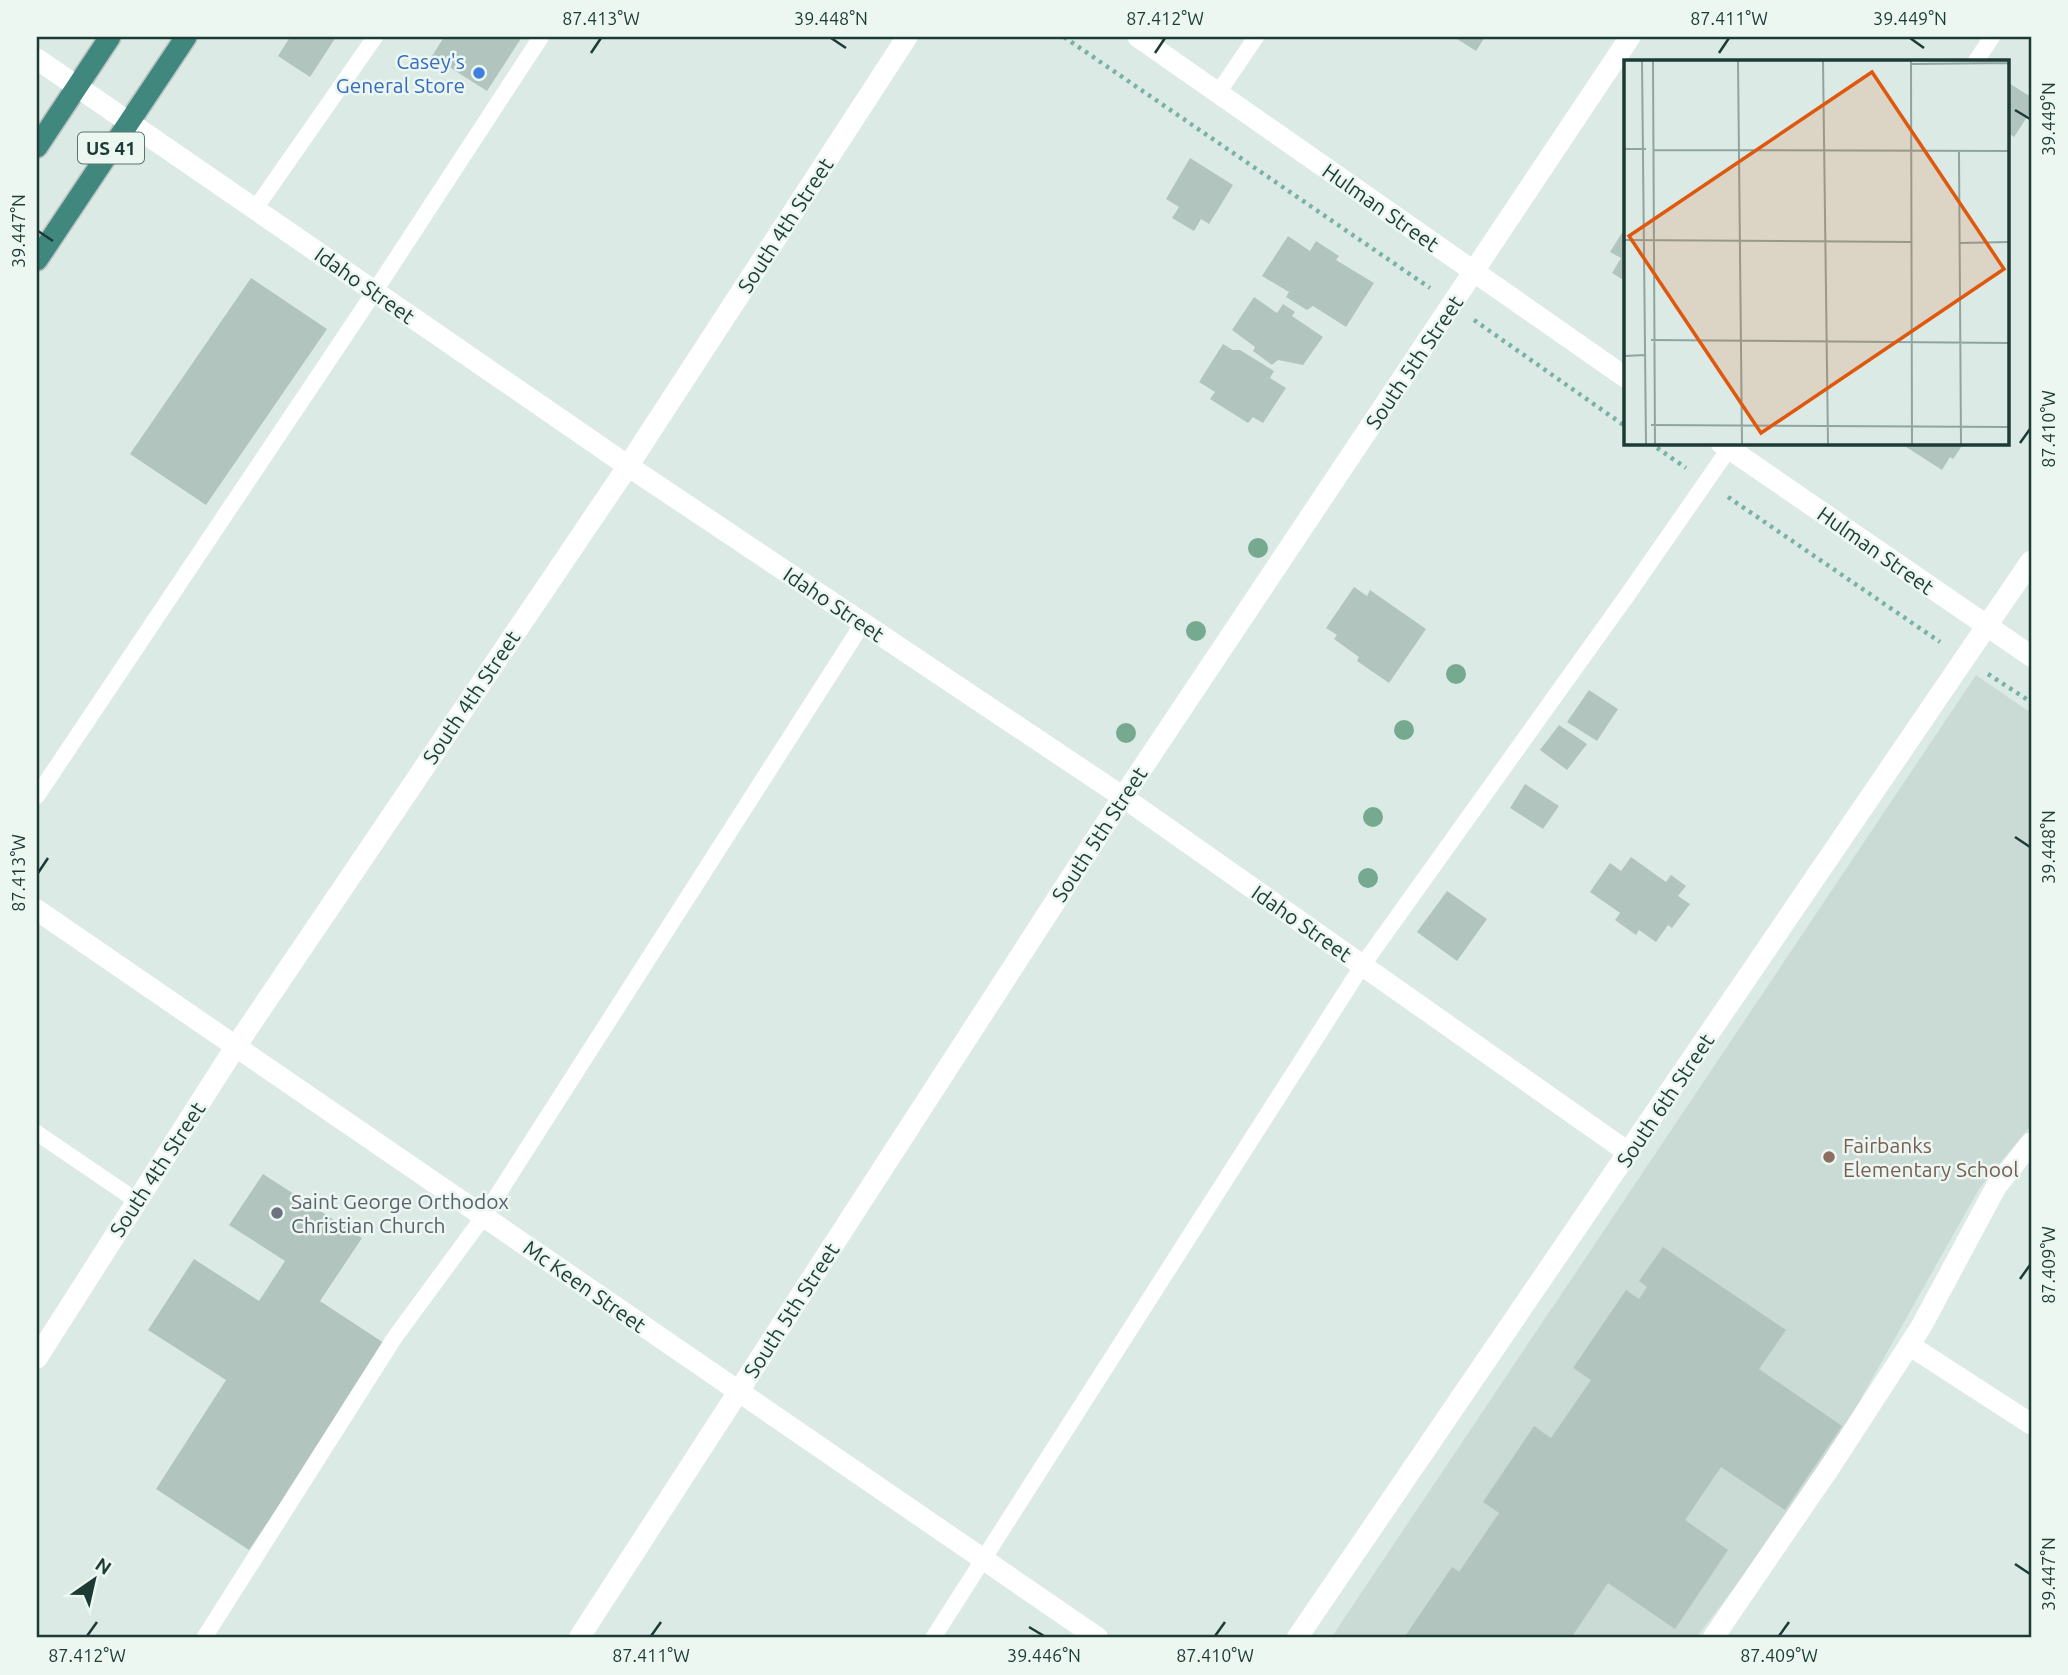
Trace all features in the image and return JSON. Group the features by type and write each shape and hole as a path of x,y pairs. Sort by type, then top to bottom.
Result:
{"highway":[{"name":"US 41","path":"37,147 110,37"},
{"name":"US 41","path":"37,260 186,37"}],"street":[{"name":"South 4th Street","path":"37,1358 236,1046 628,466 907,37"},
{"name":"Hulman Street","path":"1138,37 1624,376"},
{"name":"South 5th Street","path":"579,1638 1123,797 1630,37"},
{"name":"Idaho Street","path":"37,59 628,466 1123,797 1629,1153"},
{"name":"Hulman Street","path":"1728,445 2031,656"},
{"name":"South 6th Street","path":"1297,1638 2031,561"},
{"name":"Mc Keen Street","path":"37,910 1098,1638"},
{"path":"1713,1638 1830,1467 1909,1345 1996,1187 2031,1143"},
{"path":"1909,1345 2031,1424"}],"lane":[{"path":"255,209 375,37"},
{"path":"37,796 375,291 541,37"},
{"path":"1218,93 1256,37"},
{"path":"1977,60 1992,37"},
{"path":"933,1638 1362,966 1706,482 1728,445"},
{"path":"204,1638 396,1337 484,1216 863,623"},
{"path":"37,1133 137,1201"}],"path":[{"path":"1064,37 1409,272 1624,425"},
{"path":"1651,444 2031,702"}],"shaded area":[{"name":"Fairbanks Elementary School","path":"1976,675 2031,713 2031,1125 1979,1189 1850,1418 1781,1526 1696,1638 1331,1638"}],"building":[{"name":"Casey's General Store","path":"290,37 336,37 310,77 278,56"},
{"name":"Casey's General Store","path":"444,37 522,37 487,91 432,56"},
{"path":"1454,37 1485,37 1476,51"},
{"path":"2008,83 2031,97 2031,111 2014,137 2008,133"},
{"path":"1190,158 1233,185 1209,224 1201,219 1194,231 1172,218 1179,207 1166,199"},
{"path":"1624,230 1624,280 1612,273 1621,258 1610,252"},
{"path":"1288,236 1310,251 1316,241 1339,256 1336,260 1374,283 1346,327 1313,306 1307,310 1286,297 1289,292 1262,276"},
{"path":"251,278 327,329 206,505 130,454"},
{"path":"1254,297 1277,313 1283,304 1295,312 1292,316 1323,337 1303,365 1278,360 1272,365 1253,351 1255,347 1232,330"},
{"path":"1223,344 1233,350 1240,350 1274,371 1270,378 1286,388 1263,423 1253,417 1248,423 1210,399 1215,392 1199,382"},
{"path":"1902,444 1963,444 1942,470"},
{"path":"1354,587 1367,596 1370,590 1426,629 1389,683 1357,661 1359,657 1334,639 1337,635 1326,628"},
{"path":"1589,690 1618,709 1597,741 1567,722"},
{"path":"1559,725 1587,744 1567,770 1540,750"},
{"path":"1525,784 1559,806 1543,829 1510,808"},
{"path":"1631,857 1666,882 1671,875 1686,886 1678,896 1690,904 1672,928 1668,925 1656,942 1639,930 1636,935 1615,920 1620,913 1590,892 1610,863 1621,871"},
{"path":"1447,891 1487,919 1457,961 1417,932"},
{"path":"263,1174 362,1238 320,1301 387,1345 249,1550 156,1489 226,1380 148,1330 194,1259 259,1301 285,1261 229,1225"},
{"path":"1663,1247 1786,1330 1759,1369 1842,1426 1785,1510 1721,1467 1685,1520 1728,1550 1675,1629 1608,1583 1571,1638 1404,1638 1452,1567 1459,1572 1499,1513 1483,1502 1534,1426 1551,1438 1591,1380 1573,1368 1626,1290 1639,1299 1647,1287 1639,1281"}],"place":[{"name":"Casey's General Store","path":"479,73"},
{"name":"Fairbanks Elementary School","path":"1829,1157"},
{"name":"Saint George Orthodox Christian Church","path":"277,1213"}]}
